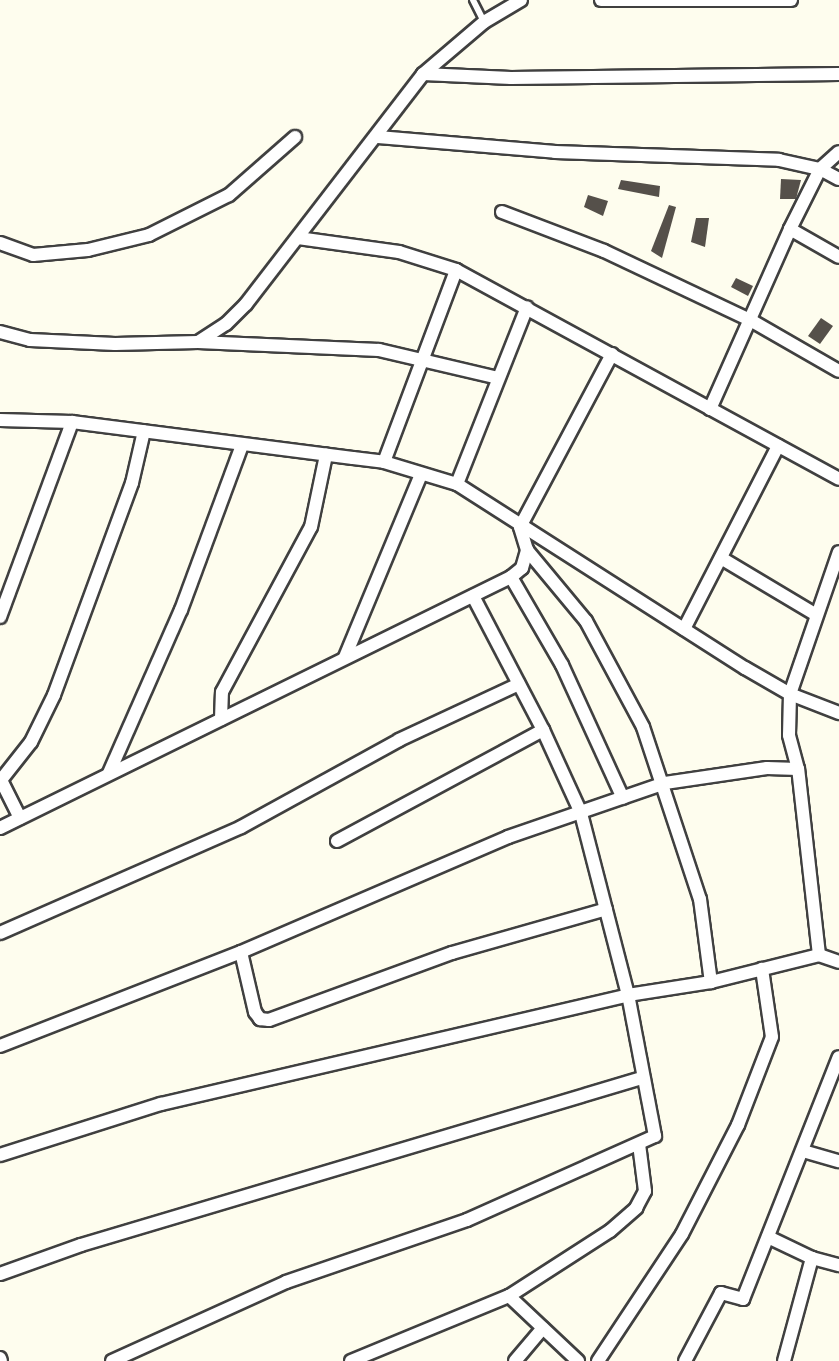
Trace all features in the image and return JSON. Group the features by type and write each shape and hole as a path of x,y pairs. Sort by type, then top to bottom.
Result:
{"street":[{"path":"198,342 226,324 246,304 378,137 423,74 484,22 521,0"},
{"path":"601,0 791,0"},
{"path":"423,74 511,78 839,74"},
{"path":"0,243 33,255 88,250 149,235 229,195 295,137"},
{"path":"378,137 567,153 779,160 820,169 839,179"},
{"path":"710,410 752,321 790,230 820,169 839,152"},
{"path":"502,212 604,251 752,321 839,371"},
{"path":"790,230 839,257"},
{"path":"298,238 399,252 456,270 839,479"},
{"path":"384,462 456,270"},
{"path":"457,484 527,307"},
{"path":"0,332 41,340 198,342 379,350 498,378"},
{"path":"612,354 520,527 527,550 586,621 644,727 665,783 700,898 711,982"},
{"path":"0,420 72,423 384,462 457,484 520,527 790,694 839,713"},
{"path":"0,617 72,423"},
{"path":"20,818 1,780 31,742 54,695 132,483 144,431"},
{"path":"109,773 206,548 242,445"},
{"path":"684,629 778,446"},
{"path":"221,719 222,692 311,527 326,455"},
{"path":"345,657 421,474"},
{"path":"0,828 511,577 522,568 527,550"},
{"path":"819,955 798,769 789,735 790,694 815,614 839,552"},
{"path":"721,558 815,614"},
{"path":"511,577 562,665 623,798"},
{"path":"112,1361 286,1282 467,1220 655,1136 642,1078 628,995 580,813 543,730 473,596"},
{"path":"0,933 241,827 381,749 519,684"},
{"path":"338,841 543,730"},
{"path":"0,1046 241,952 508,837 665,783 756,769 798,769"},
{"path":"241,952 255,1012 260,1019 268,1020 452,953 606,909"},
{"path":"0,1155 161,1104 628,995 711,982 819,955 839,962"},
{"path":"598,1361 682,1234 738,1125 772,1037 762,969"},
{"path":"685,1361 721,1293 743,1299 839,1057"},
{"path":"0,1274 271,1187 642,1078"},
{"path":"351,1361 509,1296 584,1250 636,1208 645,1191 639,1144"},
{"path":"803,1151 839,1161"},
{"path":"768,1237 812,1258 839,1265"},
{"path":"784,1361 812,1258"},
{"path":"509,1296 578,1361"},
{"path":"515,1361 543,1328"}],"lane":[{"path":"473,0 484,22"}],"building":[{"path":"781,179 801,180 796,199 780,199"},
{"path":"621,180 660,186 659,197 618,189"},
{"path":"588,195 608,201 603,216 584,207"},
{"path":"669,205 676,207 662,258 651,251"},
{"path":"696,218 709,218 705,247 691,242"},
{"path":"736,278 753,286 748,296 731,287"},
{"path":"821,318 833,326 820,344 808,336"}]}
